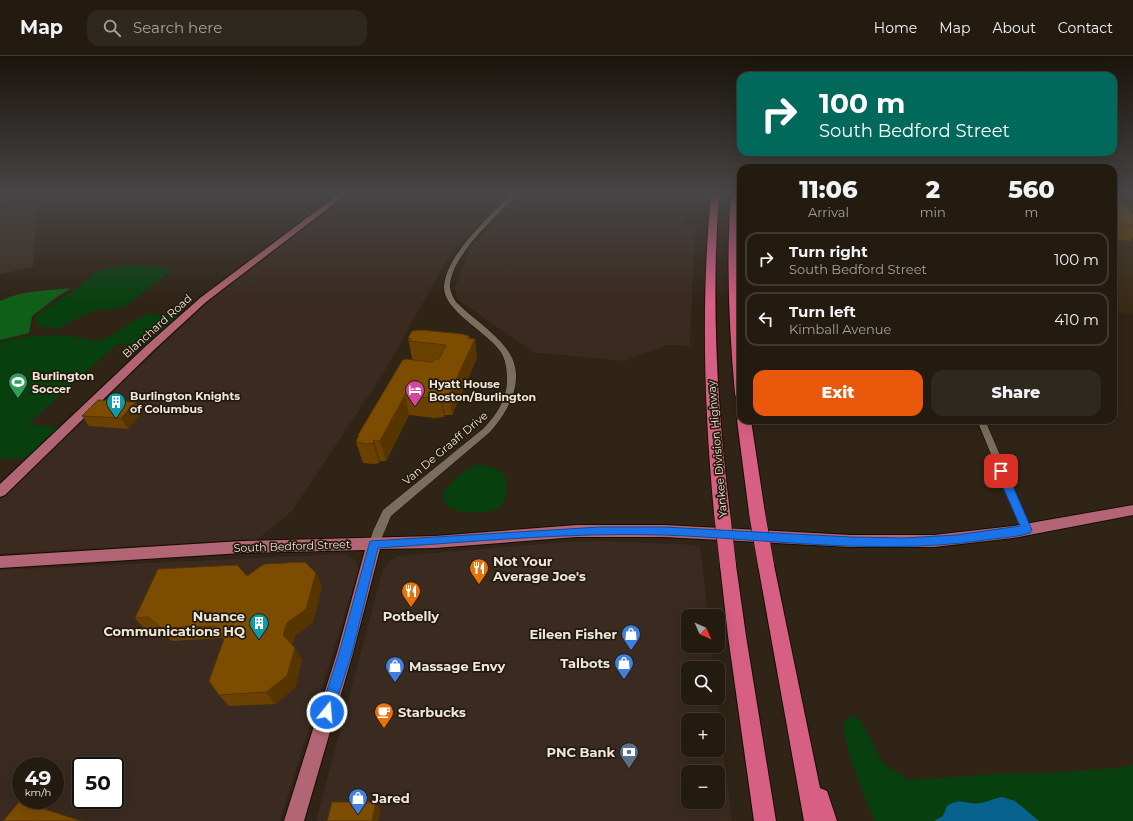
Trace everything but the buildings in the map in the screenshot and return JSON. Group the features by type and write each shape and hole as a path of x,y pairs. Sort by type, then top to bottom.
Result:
{"highway":[{"name":"Yankee Division Highway","path":"712,230 709,270 708,316 712,390 722,513 737,636 765,821"},
{"path":"734,230 732,286 737,354"},
{"path":"745,424 766,565 816,821"},
{"path":"798,729 826,821"}],"main road":[{"name":"Blanchard Road","path":"0,492 142,355 203,300 297,230"},
{"name":"South Bedford Street","path":"0,562 242,547 374,544 501,538 577,531 664,531 851,541 904,542 956,540 1027,530 1133,510"},
{"path":"294,821 345,653 374,544"}],"street":[{"name":"Van De Graaff Drive","path":"374,544 381,524 391,509 488,430 508,402 512,388 512,378 507,355 498,343 456,306 449,296 447,286 449,275 470,241 481,230"},
{"path":"982,424 994,455 1027,530"}],"shaded area":[{"path":"0,230 35,230 33,267 0,274"},
{"path":"304,230 473,230 455,246 383,374 292,511 258,539 0,554 0,500 210,300"},
{"path":"488,230 695,230 690,346 667,345 624,361 539,353 536,354 458,300 455,287 471,246"},
{"path":"1117,230 1133,230 1133,314 1117,312"},
{"path":"599,541 700,545 707,609 681,609 681,653 712,653 713,661 681,661 681,705 718,705 719,713 681,713 681,757 724,757 732,821 316,821 383,569 396,556 564,542"},
{"path":"341,554 354,559 359,569 280,821 0,821 0,570"}],"green space":[{"path":"127,265 156,266 171,271 139,296 120,308 89,313 58,329 38,326 36,320 37,315 73,291 97,271"},
{"path":"71,288 32,316 29,333 0,340 0,301 8,297 26,293"},
{"path":"149,314 180,316 146,346 117,344 28,424 58,427 60,430 32,457 10,459 0,458 0,342 26,337 53,335 74,336 97,341 113,335 136,319"},
{"path":"479,464 495,468 505,476 506,492 504,500 500,506 490,511 467,512 447,506 443,493 458,476"},
{"path":"852,715 860,720 883,763 908,780 1014,773 1034,774 1116,768 1133,765 1133,821 874,821 851,760 845,735 843,722"}],"water":[{"path":"1002,797 1015,801 1039,821 934,821 943,816 947,806 952,803 961,801 976,804"}],"place":[{"name":"Burlington Soccer","path":"18,399"},
{"name":"Hyatt House Boston/Burlington","path":"415,407"},
{"name":"Burlington Knights of Columbus","path":"116,419"},
{"name":"Not Your Average Joe's","path":"479,585"},
{"name":"Potbelly","path":"411,608"},
{"name":"Nuance Communications HQ","path":"259,640"},
{"name":"Eileen Fisher","path":"631,651"},
{"name":"Talbots","path":"624,680"},
{"name":"Massage Envy","path":"395,683"},
{"name":"Starbucks","path":"384,729"},
{"name":"PNC Bank","path":"629,769"},
{"name":"Jared","path":"358,815"}],"route":[{"path":"327,712 345,653 374,544 435,542 577,531 664,531 851,541 904,542 956,540 1027,530 1001,471"}]}
